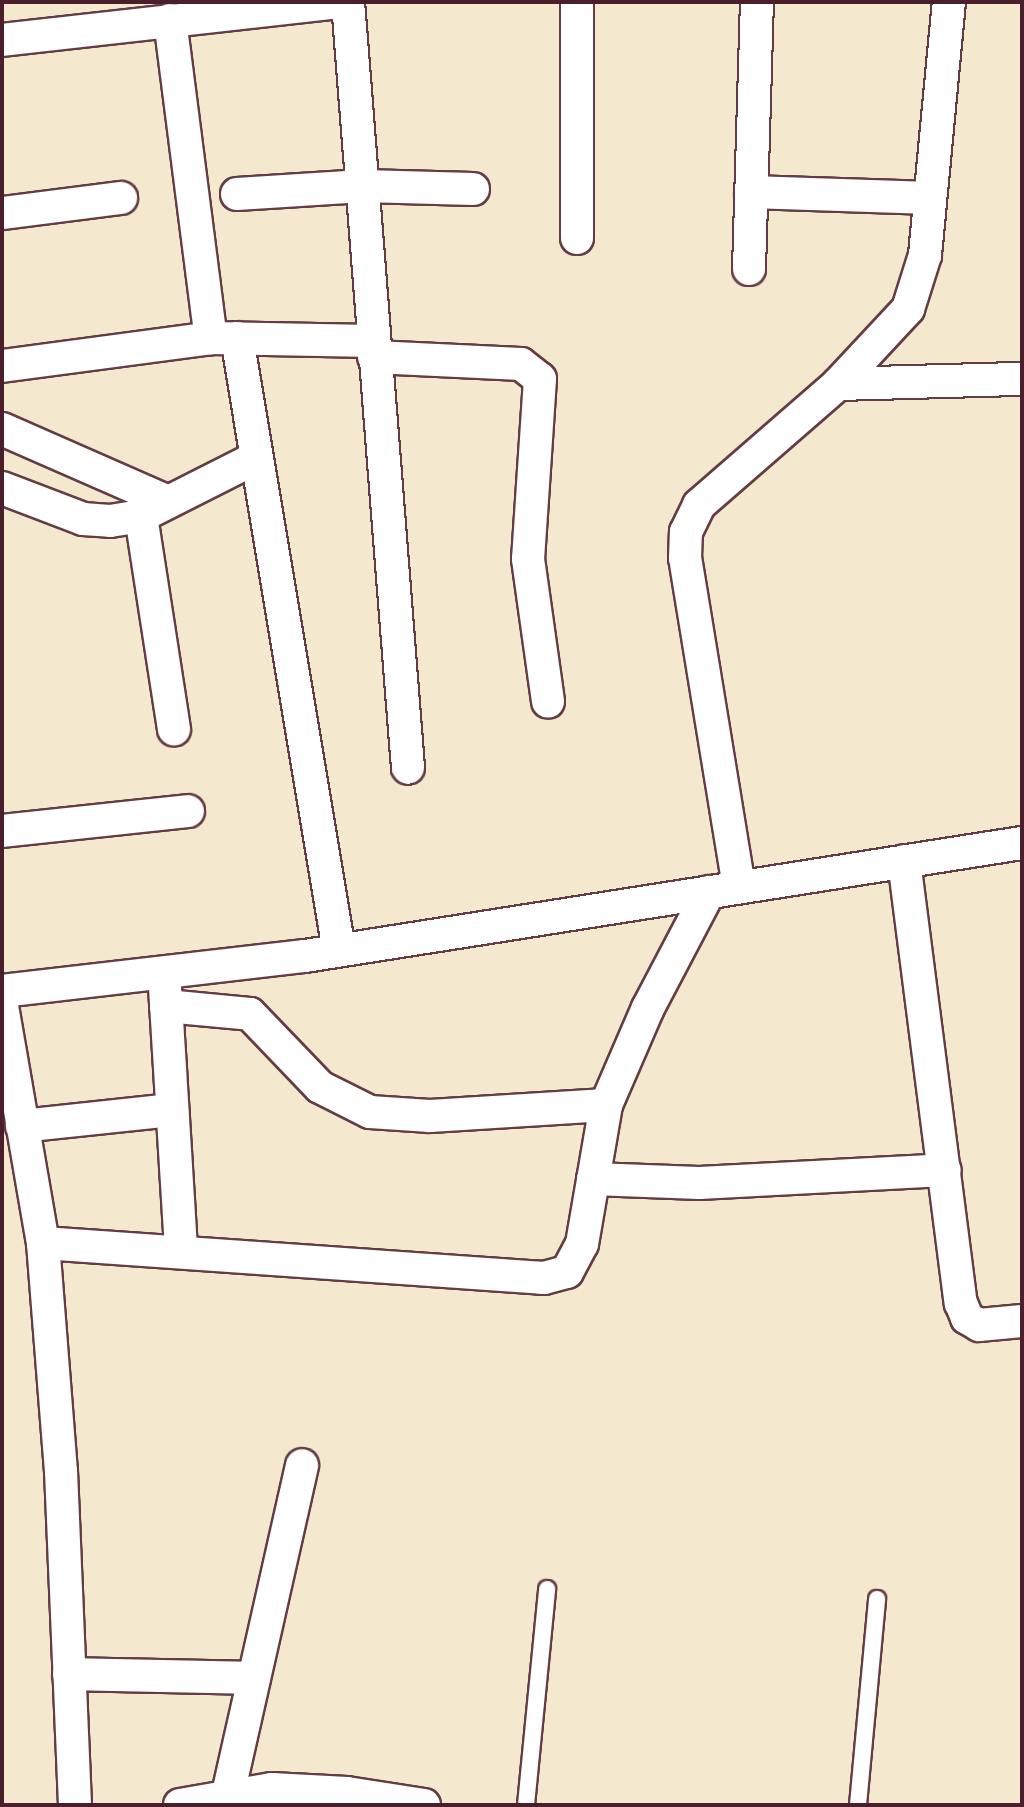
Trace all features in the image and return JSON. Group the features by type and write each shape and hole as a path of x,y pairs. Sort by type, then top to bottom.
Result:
{"street":[{"path":"2,40 124,14 170,20 341,2"},
{"path":"348,2 408,768"},
{"path":"577,2 577,238"},
{"path":"749,269 757,2"},
{"path":"43,1243 181,1251 349,1267 557,1277 577,1261 606,1105 648,1008 724,890 685,558 686,532 699,505 838,384 908,309 925,255 949,2"},
{"path":"170,20 224,338 256,458 339,950"},
{"path":"237,194 363,186 473,189"},
{"path":"751,192 930,198"},
{"path":"2,213 121,198"},
{"path":"2,366 224,338 521,364 540,379 528,559 548,702"},
{"path":"838,384 1022,379"},
{"path":"2,429 153,508"},
{"path":"2,488 83,519 153,508 256,458"},
{"path":"153,508 174,729"},
{"path":"2,831 188,811"},
{"path":"2,991 339,950 1022,843"},
{"path":"904,861 964,1312 979,1325 1022,1321"},
{"path":"165,972 181,1251"},
{"path":"2,1006 43,1243 75,1805"},
{"path":"166,1006 250,1014 320,1087 370,1112 430,1116 606,1105"},
{"path":"22,1126 172,1110"},
{"path":"593,1179 699,1183 945,1170"},
{"path":"228,1794 302,1465"},
{"path":"69,1674 254,1678"},
{"path":"180,1805 228,1794 302,1790 424,1805"}],"lane":[{"path":"526,1805 547,1589"},
{"path":"858,1805 877,1599"}]}
